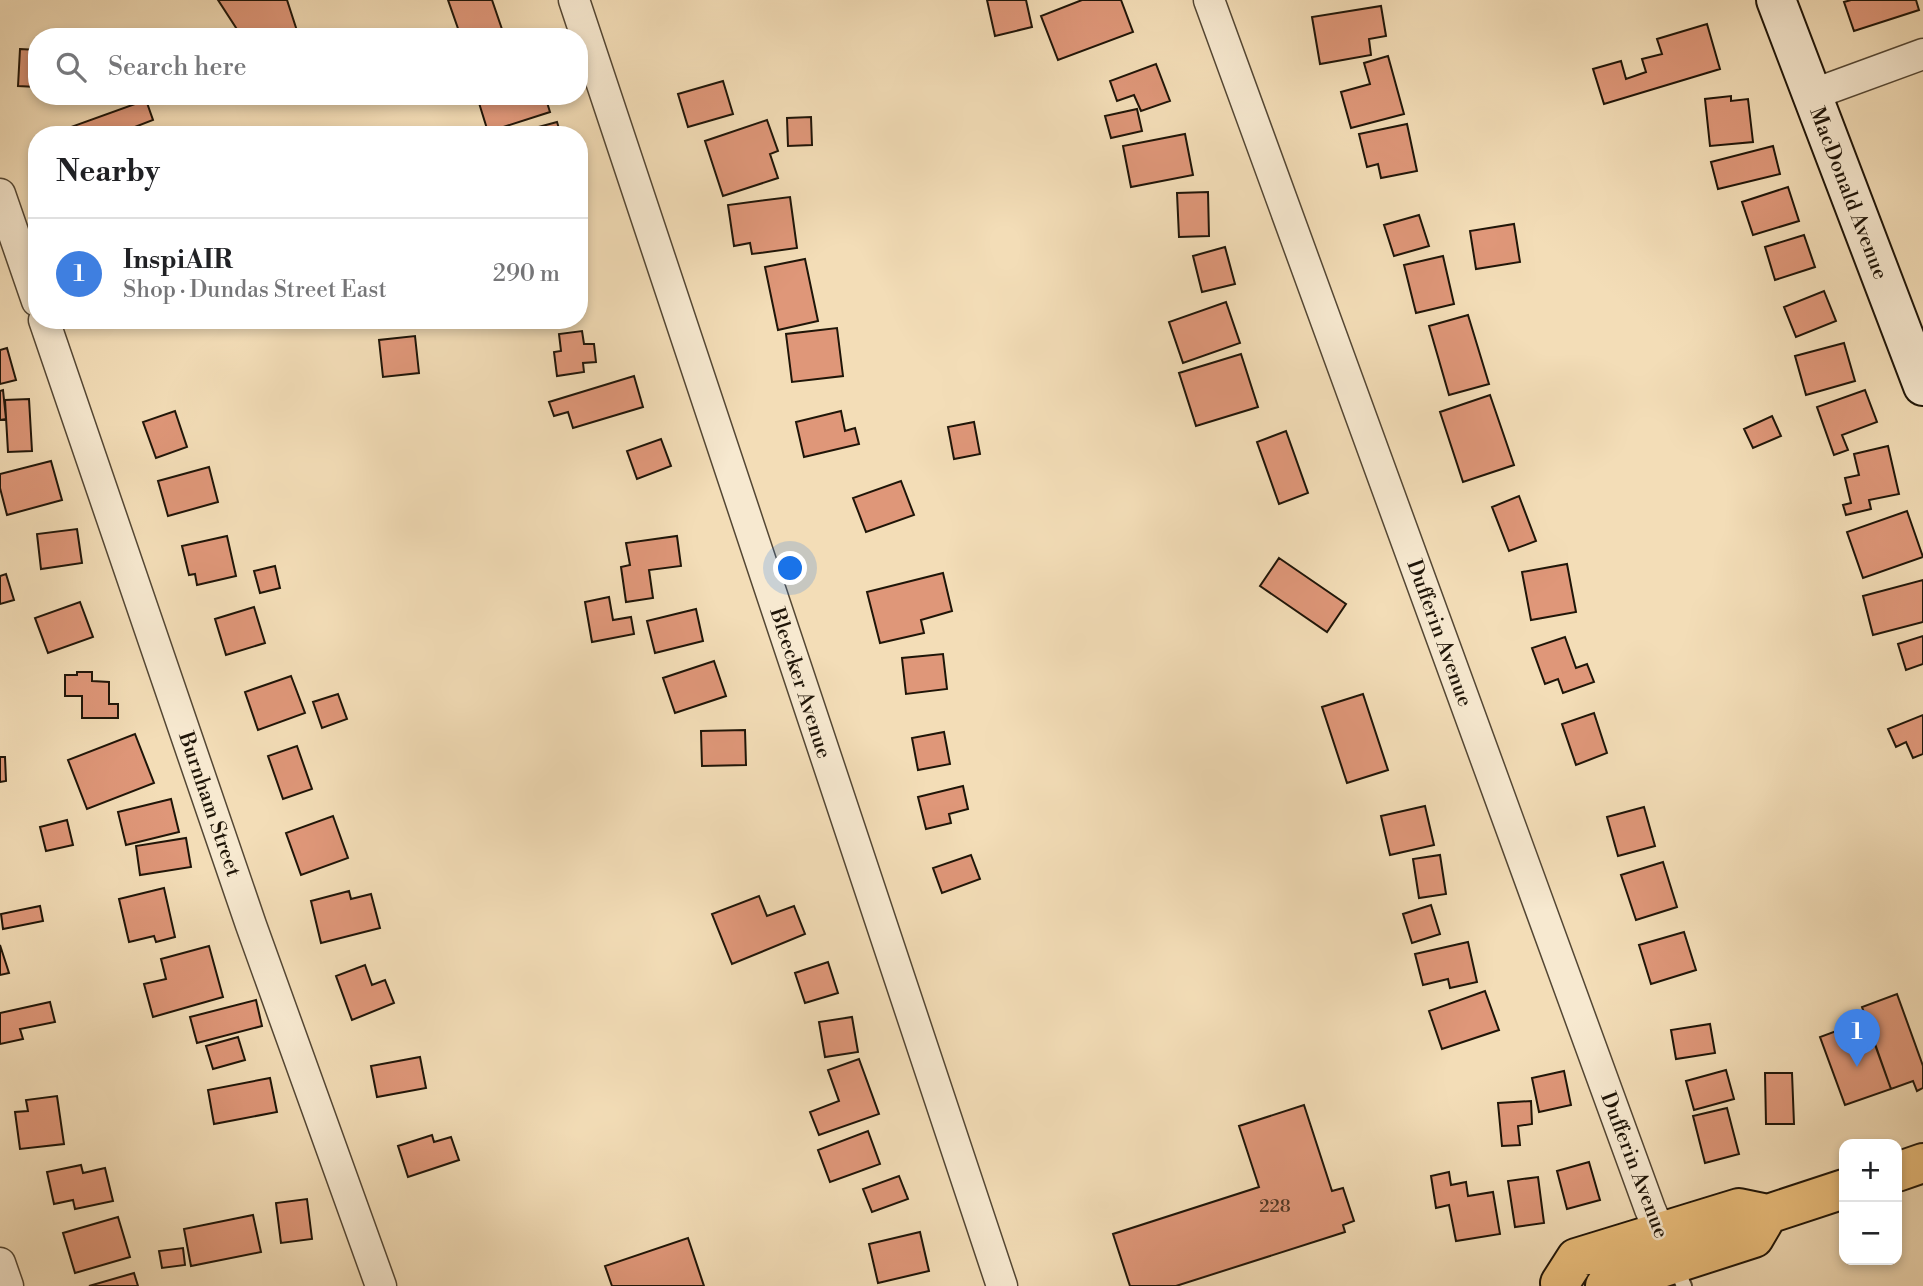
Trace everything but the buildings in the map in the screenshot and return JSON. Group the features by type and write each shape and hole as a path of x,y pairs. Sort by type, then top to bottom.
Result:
{"main road":[{"path":"1902,1170 1923,1163"},
{"path":"1605,1286 1672,1261 1739,1208 1768,1214 1839,1191"},
{"path":"1559,1285 1576,1258 1672,1261"}],"street":[{"name":"Bleecker Avenue","path":"574,0 583,28"},
{"name":"Dufferin Avenue","path":"1209,0 1672,1261"},
{"name":"MacDonald Avenue","path":"1776,0 1923,386"},
{"name":"Bleecker Avenue","path":"588,42 1002,1286"},
{"path":"1811,96 1923,54"},
{"path":"0,194 28,274"},
{"name":"Burnham Street","path":"47,329 251,925 381,1286"},
{"path":"0,1263 8,1286"}],"place":[{"name":"InspiAIR","path":"1857,1067"}]}
